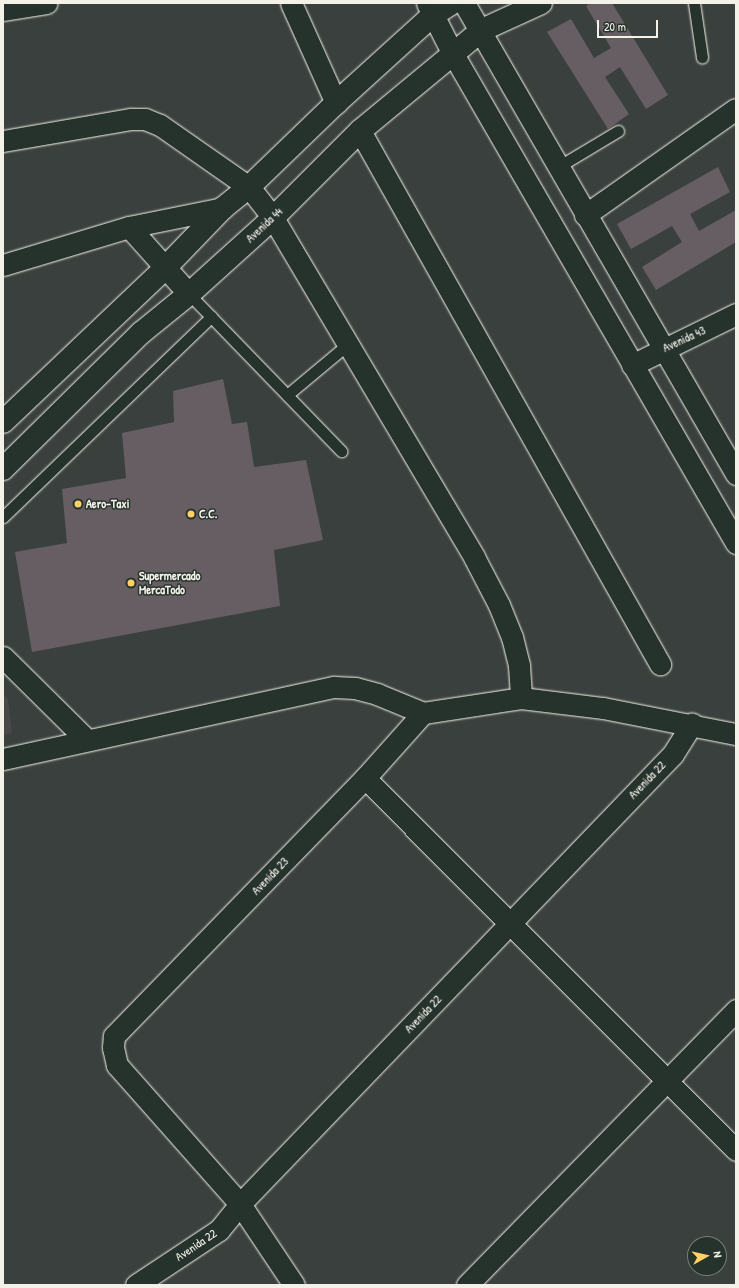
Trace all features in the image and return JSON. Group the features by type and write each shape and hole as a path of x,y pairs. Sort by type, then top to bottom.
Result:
{"street":[{"path":"3,10 46,3"},
{"path":"291,3 336,103"},
{"path":"3,422 164,269 223,208 249,188 430,9 452,3"},
{"path":"464,3 482,30 585,215 736,474"},
{"name":"Avenida 44","path":"3,469 141,333 189,294 273,218 360,131 482,30 541,3"},
{"path":"430,9 453,54 736,543"},
{"path":"585,215 736,109"},
{"path":"3,141 131,119 145,119 160,125 249,188 273,218 474,557 499,604 512,637 519,666 521,698"},
{"path":"360,131 660,664"},
{"path":"3,265 129,227 223,208"},
{"path":"129,227 164,269 189,294"},
{"name":"Avenida 43","path":"632,365 736,314"},
{"path":"3,657 87,740"},
{"path":"3,759 334,687 355,688 377,694 424,713 521,698 603,708 692,724 736,734"},
{"name":"Avenida 23","path":"240,1204 117,1065 113,1047 114,1036 365,778 424,713"},
{"name":"Avenida 22","path":"136,1285 219,1230 240,1204 673,754 692,724"},
{"path":"365,778 736,1150"},
{"path":"466,1285 736,1010"},
{"path":"240,1204 294,1285"}],"lane":[{"path":"694,3 702,57"},
{"path":"558,167 618,131"},
{"path":"189,294 341,451"},
{"path":"3,517 211,317"},
{"path":"287,395 348,344"}],"shaded area":[{"path":"3,694 8,699 12,733 3,735"}],"building":[{"path":"590,3 612,3 668,95 646,109 620,67 605,77 629,114 608,129 547,32 571,19 594,58 611,48 586,6"},
{"path":"718,167 730,192 690,214 699,231 736,210 736,242 656,290 642,267 682,242 672,226 631,249 617,224"},
{"name":"C.C.","path":"223,379 232,424 247,422 254,467 306,460 323,540 274,550 280,606 32,652 15,552 67,543 62,489 126,478 122,433 174,422 173,391"}],"place":[{"name":"Aero-Taxi","path":"78,504"},
{"name":"C.C.","path":"191,514"},
{"name":"Supermercado MercaTodo","path":"131,583"}]}
